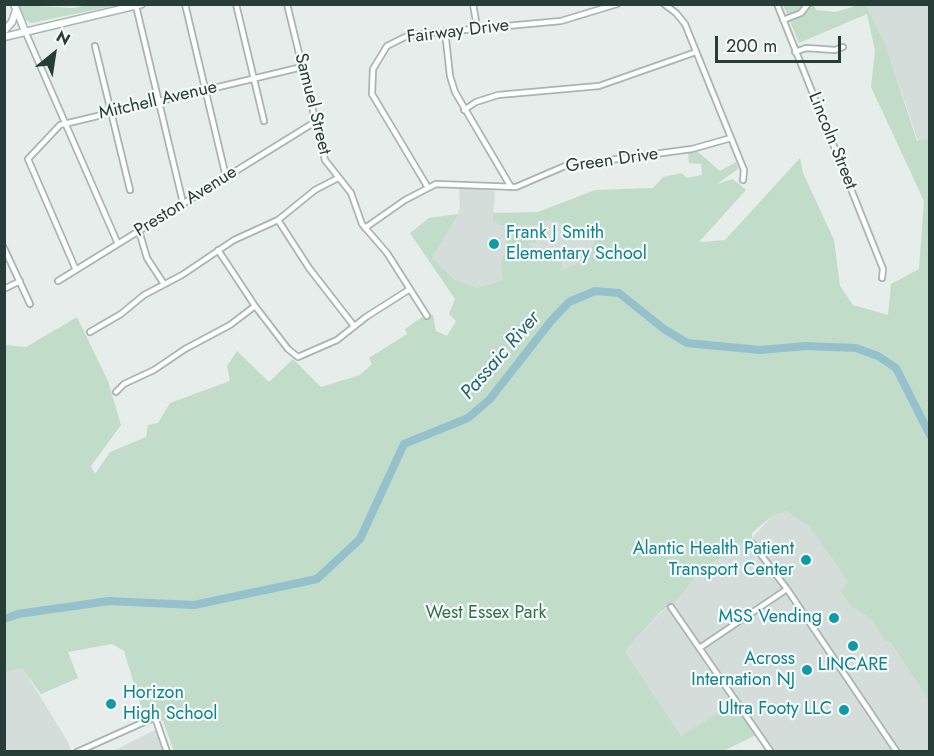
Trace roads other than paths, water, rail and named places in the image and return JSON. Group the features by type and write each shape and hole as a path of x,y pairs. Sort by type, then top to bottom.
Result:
{"street":[{"path":"185,4 226,177"},
{"path":"236,4 264,121"},
{"name":"Samuel Street","path":"287,4 325,160 351,192 364,228 387,253 427,316"},
{"path":"473,4 477,27"},
{"name":"Fairway Drive","path":"427,186 374,99 371,77 379,56 393,41 409,35 561,21 617,4"},
{"path":"664,4 682,20 744,170 743,180"},
{"name":"Lincoln Street","path":"777,4 884,269 882,278"},
{"path":"783,20 801,13 808,4"},
{"path":"4,37 114,7 139,5 157,102 183,203"},
{"path":"4,31 12,22 15,7"},
{"path":"15,7 118,244"},
{"path":"446,31 450,76 464,110 512,187"},
{"path":"95,46 130,190"},
{"path":"795,52 814,48 835,50 843,47"},
{"path":"464,110 476,102 498,95 599,86 696,52"},
{"name":"Mitchell Avenue","path":"65,123 302,67"},
{"name":"Preston Avenue","path":"58,281 315,122"},
{"path":"65,123 60,125 28,159 76,270"},
{"name":"Green Drive","path":"364,228 427,186 453,183 512,187 566,166 692,149 731,138"},
{"path":"90,332 164,284 182,276 218,250 278,220 315,190 338,178"},
{"path":"278,220 309,268 354,326"},
{"path":"139,231 147,258 164,284"},
{"path":"4,248 30,304"},
{"path":"218,250 255,306 296,356 327,345 410,289"},
{"path":"4,289 20,281"},
{"path":"116,392 124,384 154,370 185,349 230,325 255,306"},
{"path":"753,544 787,589 897,752"},
{"path":"701,647 787,589"},
{"path":"671,607 701,647 771,752"},
{"path":"77,752 155,719 167,752"}],"waterway":[{"name":"Passaic River","path":"4,619 18,614 109,601 194,605 317,579 360,539 404,444 468,418 490,399 551,321 569,302 595,291 619,293 664,329 687,343 760,350 806,346 856,348 878,356 896,368 930,435"}],"place":[{"name":"Frank J Smith Elementary School","path":"494,244"},
{"name":"Alantic Health Patient Transport Center","path":"806,560"},
{"name":"MSS Vending","path":"834,618"},
{"name":"LINCARE","path":"853,646"},
{"name":"Across Internation NJ","path":"807,670"},
{"name":"Horizon High School","path":"111,704"},
{"name":"Ultra Footy LLC","path":"844,710"}],"park label":[{"name":"West Essex Park","path":"486,614"}]}
